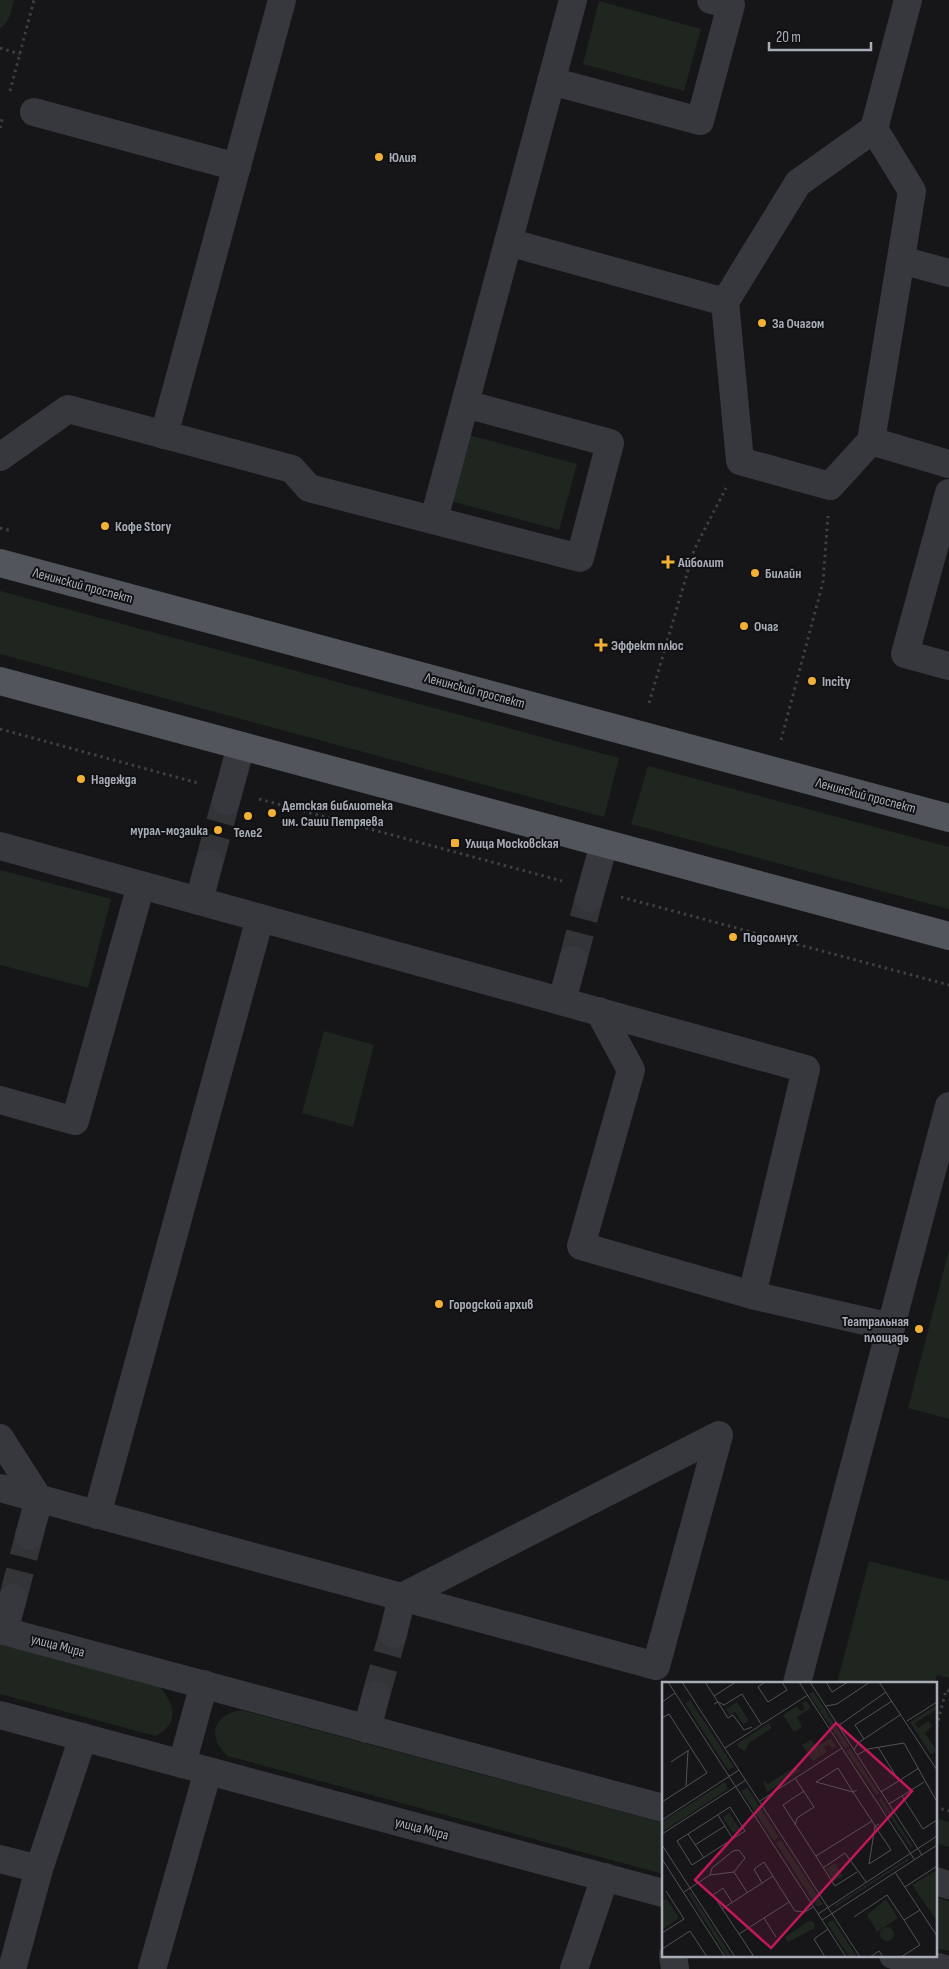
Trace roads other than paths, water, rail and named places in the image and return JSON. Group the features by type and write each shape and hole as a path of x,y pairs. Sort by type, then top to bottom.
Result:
{"main road":[{"name":"Ленинский проспект","path":"0,562 949,818"},
{"path":"0,681 949,936"}],"street":[{"path":"164,435 282,0"},
{"path":"434,519 573,0"},
{"path":"551,81 700,121 731,5 711,0"},
{"path":"874,129 912,191 871,441 830,486 740,461 725,302 798,183 874,129 908,0"},
{"path":"34,112 237,167"},
{"path":"508,242 725,302"},
{"path":"901,260 949,273"},
{"path":"0,457 68,409 292,469 309,488 580,558 610,442 465,404"},
{"path":"871,441 949,464"},
{"path":"949,493 945,526 905,654 949,666"},
{"path":"228,796 241,746"},
{"path":"591,894 604,844"},
{"path":"0,846 806,1069 752,1295"},
{"path":"199,901 210,863"},
{"path":"0,1100 75,1121 141,885"},
{"path":"96,1514 260,918"},
{"path":"562,1001 573,960"},
{"path":"599,1011 631,1070 580,1246 752,1295 891,1327"},
{"path":"797,1682 949,1106"},
{"path":"0,1488 39,1499 96,1514 402,1597 656,1666 719,1435 402,1597 393,1634"},
{"path":"0,1438 39,1499 29,1536"},
{"path":"2,1630 13,1598"},
{"name":"улица Мира","path":"2,1630 662,1808"},
{"path":"182,1764 204,1684"},
{"path":"367,1728 376,1695"},
{"name":"улица Мира","path":"0,1715 662,1894"},
{"path":"12,1969 39,1869 84,1737"},
{"path":"157,1968 208,1771"},
{"path":"0,1858 39,1869"},
{"path":"574,1969 605,1878"},
{"path":"936,1881 949,1885"},
{"path":"673,1956 674,1969"},
{"path":"909,1962 944,1969"}],"tunnel":[{"path":"209,863 226,801"},
{"path":"573,960 589,898"},
{"path":"13,1598 29,1536"},
{"path":"376,1695 393,1634"}],"place":[{"name":"Юлия","path":"379,157"},
{"name":"За Очагом","path":"762,323"},
{"name":"Кофе Story","path":"105,526"},
{"name":"Айболит","path":"668,562"},
{"name":"Билайн","path":"755,573"},
{"name":"Очаг","path":"744,626"},
{"name":"Эффект плюс","path":"601,645"},
{"name":"Incity","path":"812,681"},
{"name":"Надежда","path":"81,779"},
{"name":"Детская библиотека им. Саши Петряева","path":"272,813"},
{"name":"Теле2","path":"248,816"},
{"name":"мурал-мозаика","path":"218,830"},
{"name":"Улица Московская","path":"455,843"},
{"name":"Подсолнух","path":"733,937"},
{"name":"Городской архив","path":"439,1304"},
{"name":"Театральная площадь","path":"919,1329"}]}
